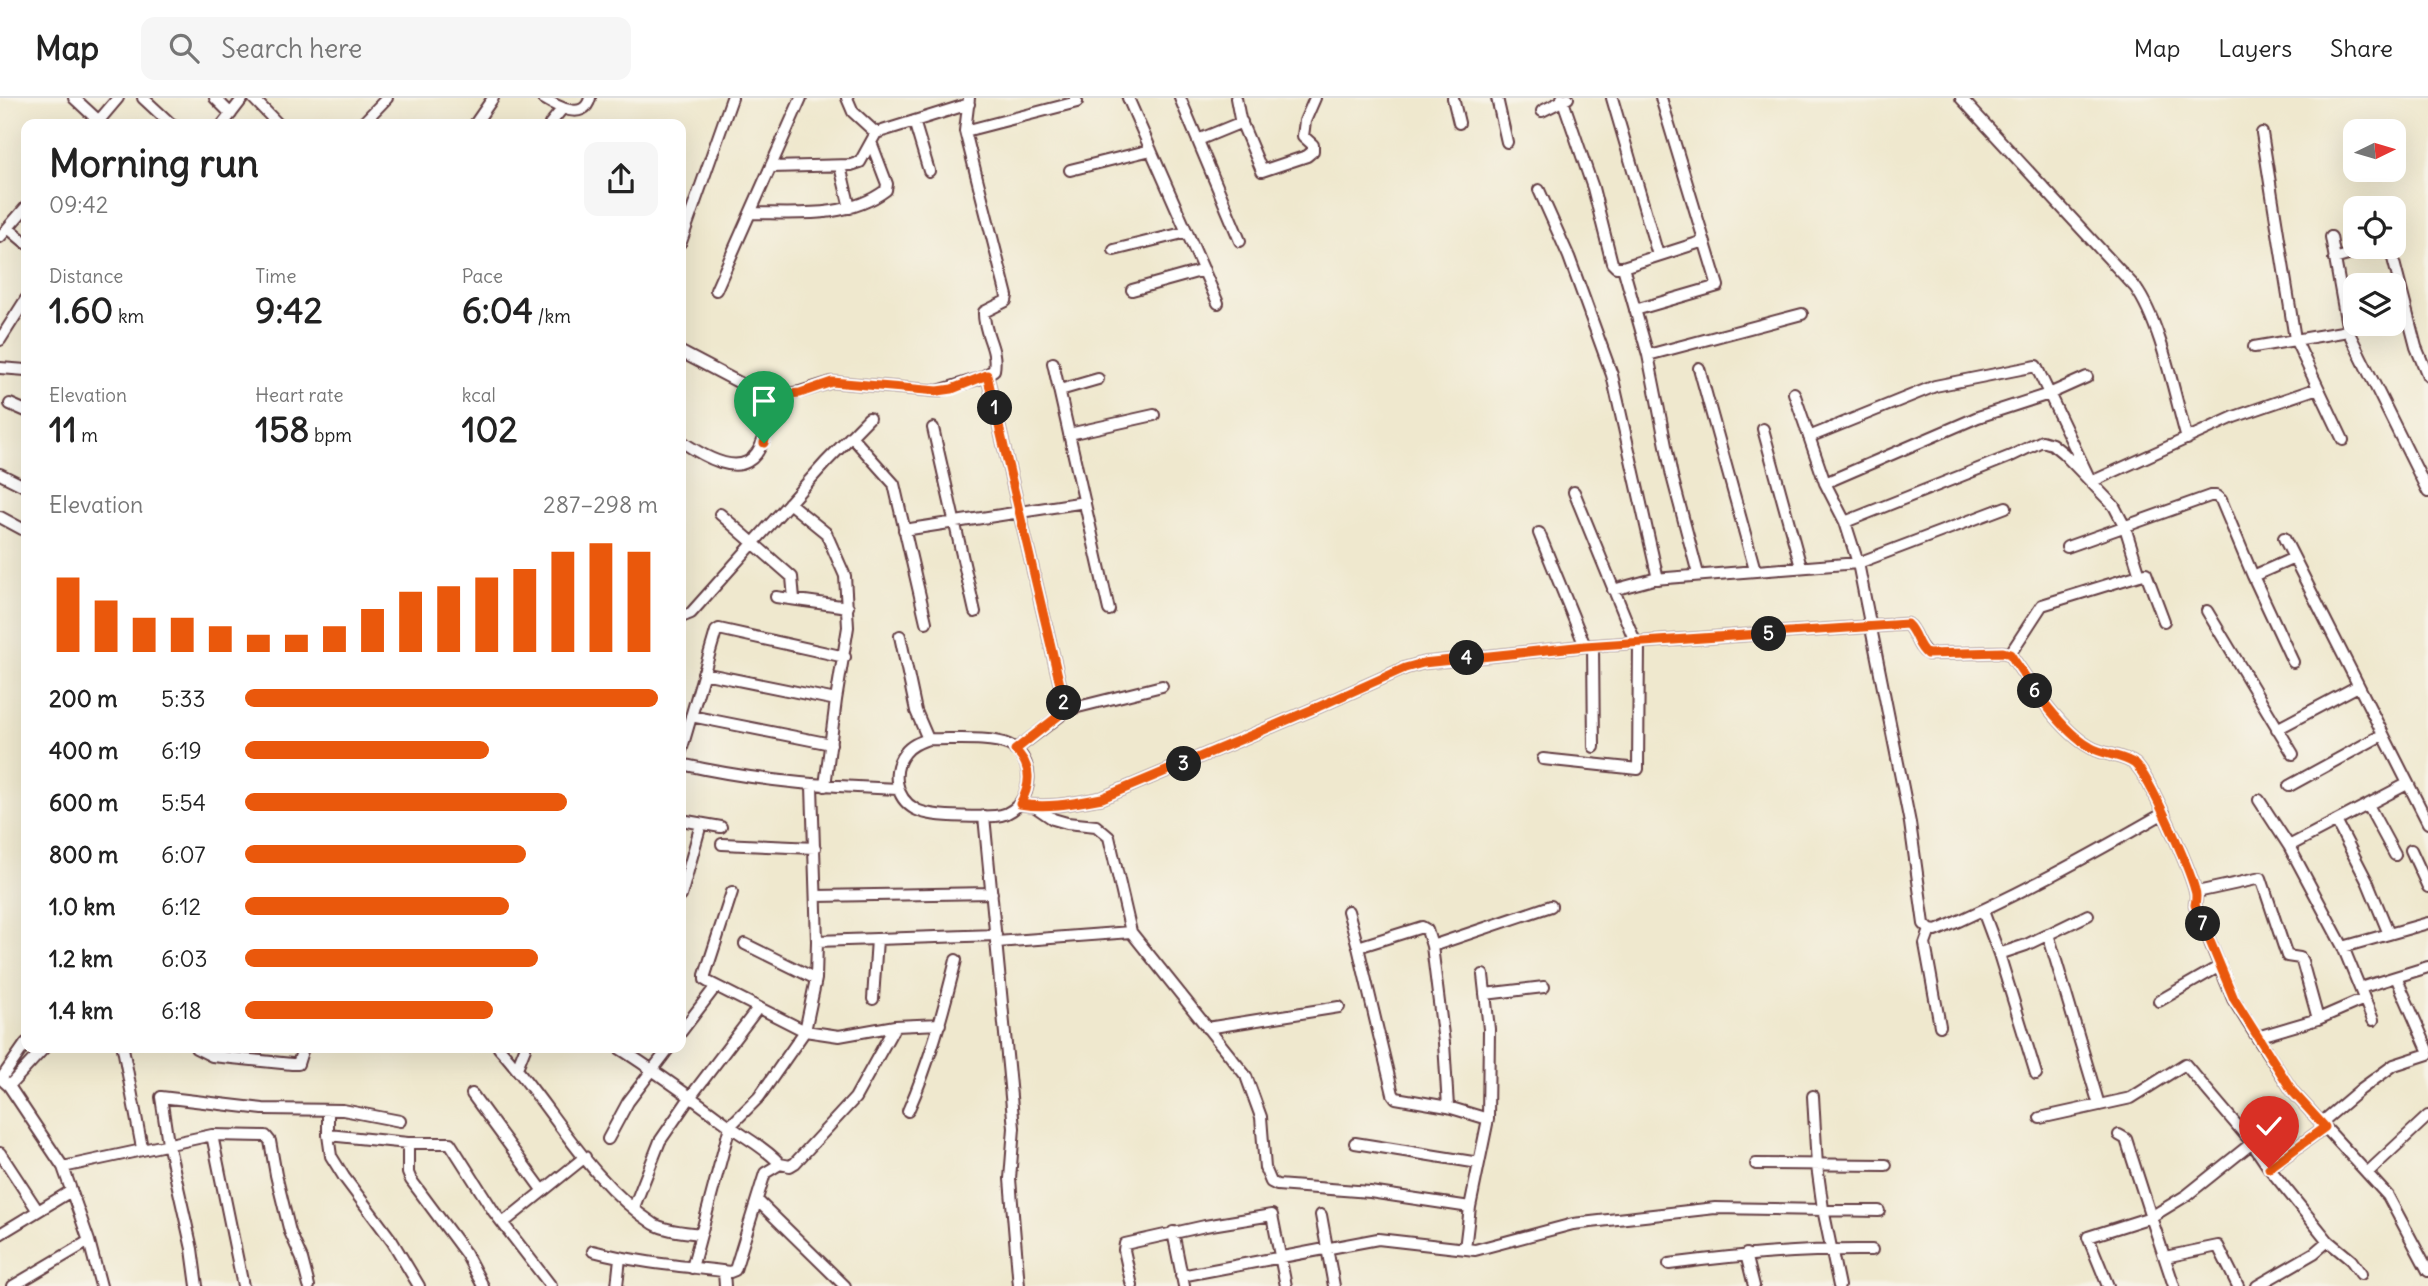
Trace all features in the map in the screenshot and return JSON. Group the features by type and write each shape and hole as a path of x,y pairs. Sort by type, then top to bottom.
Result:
{"street":[{"path":"74,98 95,119"},
{"path":"102,119 118,98"},
{"path":"143,98 166,119"},
{"path":"215,98 231,114"},
{"path":"227,119 243,98"},
{"path":"253,98 273,119"},
{"path":"478,119 493,98"},
{"path":"543,98 562,109 572,111 589,104 590,98"},
{"path":"686,227 732,98"},
{"path":"716,290 801,98"},
{"path":"751,213 804,213 850,208 875,198 886,190 887,184 874,137 853,112 847,98"},
{"path":"965,131 1058,108 1077,102 1075,98"},
{"path":"1128,98 1219,303"},
{"path":"1180,98 1240,241"},
{"path":"1236,98 1241,122 1262,171 1307,156 1313,151 1313,145 1303,135 1305,121 1315,98"},
{"path":"1453,98 1459,123"},
{"path":"1612,98 1658,255"},
{"path":"1635,310 1718,286 1661,98"},
{"path":"1961,98 2146,301 2187,439"},
{"path":"366,119 383,99"},
{"path":"1500,99 1507,142"},
{"path":"1542,111 1565,99 1593,188 1612,263 1616,267 1704,241"},
{"path":"686,355 759,393 772,396 800,393 832,382 938,391 952,389 994,370 995,351 984,322 984,312 1006,301 1007,296 965,131 969,101 874,137 860,162 851,165 771,167"},
{"path":"554,119 562,109"},
{"path":"914,121 929,171"},
{"path":"1198,140 1241,122"},
{"path":"2262,133 2295,340 2343,439"},
{"path":"1070,170 1151,150"},
{"path":"840,166 850,208"},
{"path":"1539,190 1569,257 1612,375 1658,579"},
{"path":"0,237 21,213"},
{"path":"8,228 21,239"},
{"path":"1114,250 1187,232"},
{"path":"2331,237 2343,305"},
{"path":"2334,259 2343,256"},
{"path":"2393,259 2416,347 2428,376"},
{"path":"1623,267 1648,355 1672,476 1698,574"},
{"path":"1132,290 1204,270"},
{"path":"0,340 21,307"},
{"path":"1648,355 1802,314"},
{"path":"2254,347 2343,332"},
{"path":"2350,336 2428,492"},
{"path":"1053,363 1109,610"},
{"path":"1809,437 1935,386 2036,366 2091,482"},
{"path":"0,368 21,370"},
{"path":"1699,368 1755,570"},
{"path":"987,375 1066,710"},
{"path":"1825,483 1978,417 2049,394 2087,377"},
{"path":"1060,390 1098,379"},
{"path":"2091,482 2234,417 2318,388"},
{"path":"1794,393 1825,483 1845,522 1858,562 1910,823 1924,924 1930,930 1936,931 1983,911 2072,866 2164,813"},
{"path":"686,444 706,458 728,465 745,464 756,456 764,443 772,396"},
{"path":"10,404 21,409"},
{"path":"1069,433 1154,415"},
{"path":"686,615 691,613 869,418"},
{"path":"933,428 975,612"},
{"path":"1763,429 1801,567"},
{"path":"852,436 894,484 926,622"},
{"path":"1845,522 2042,441 2052,444 2063,453 2114,506 2125,527 2140,575"},
{"path":"0,474 21,484"},
{"path":"1543,759 1638,769 1637,643 1574,492"},
{"path":"2067,547 2216,496 2221,500 2293,662"},
{"path":"904,530 1085,502"},
{"path":"789,503 826,533 845,576 848,627 825,786"},
{"path":"1613,590 1658,579 1698,574 1858,562 2006,507"},
{"path":"720,514 792,577 794,599"},
{"path":"0,517 21,528"},
{"path":"1539,533 1589,646 1594,747"},
{"path":"2284,538 2428,823"},
{"path":"2253,576 2294,558"},
{"path":"2010,654 2042,605 2146,573 2164,621"},
{"path":"776,597 848,607"},
{"path":"2207,611 2293,754"},
{"path":"1020,804 1067,805 1102,798 1405,668 1423,663 1589,646 1907,624 1914,630 1920,648 1927,654 2010,654 2036,692 2075,736 2090,748 2134,764 2164,813 2197,892 2195,905 2234,999 2293,1092 2388,1196 2428,1271"},
{"path":"686,734 716,631 719,629 845,657"},
{"path":"900,636 916,711 928,739"},
{"path":"703,673 836,700"},
{"path":"1015,750 1066,710 1162,686"},
{"path":"2277,729 2358,686"},
{"path":"691,716 831,744"},
{"path":"2289,786 2382,735"},
{"path":"928,739 999,742 1015,750 1027,766 1029,779 1027,792 1020,804 1010,812 998,816 927,814 915,809 898,789 899,763 906,752 928,739"},
{"path":"686,765 812,786 898,789"},
{"path":"2288,846 2407,784"},
{"path":"692,1268 730,1126 759,1097 805,1031 816,979 812,786"},
{"path":"2259,800 2288,846 2343,947 2373,1020"},
{"path":"2368,805 2395,855"},
{"path":"1034,806 1053,820 1096,826 1109,837 1131,932 1246,1076 1261,1117 1265,1168 1271,1182 1277,1185 1370,1192 1471,1207"},
{"path":"984,816 1014,1128 1010,1179 1019,1286"},
{"path":"686,821 721,827"},
{"path":"2336,821 2368,883 2389,934"},
{"path":"686,878 701,824"},
{"path":"722,844 815,848"},
{"path":"2411,850 2428,887"},
{"path":"2197,892 2261,878 2287,956 2300,958 2302,961 2318,1019"},
{"path":"732,892 705,975 705,979 716,986 805,1031 839,1036 895,1026 940,1024"},
{"path":"816,896 992,893"},
{"path":"1432,946 1551,906"},
{"path":"1348,911 1393,1094 1396,1098 1448,1107 1488,1119"},
{"path":"1983,911 2036,1074"},
{"path":"1999,954 2088,915"},
{"path":"2343,947 2428,923"},
{"path":"1359,947 1422,927 1427,930 1432,946 1444,1043 1448,1107"},
{"path":"1930,930 1925,944 1940,1026"},
{"path":"817,941 996,939 1131,932"},
{"path":"2048,934 2099,1105"},
{"path":"873,999 877,939"},
{"path":"745,944 816,979"},
{"path":"908,1111 923,1077 940,1024 956,960"},
{"path":"2159,1001 2220,966"},
{"path":"2257,1037 2318,1019 2396,977 2428,967"},
{"path":"1465,1250 1488,1119 1489,1029 1483,975"},
{"path":"2269,1168 2323,1125 2361,1089 2394,1065 2428,1052 2396,977"},
{"path":"686,1025 716,986"},
{"path":"1485,994 1544,987"},
{"path":"1207,1028 1339,1007"},
{"path":"634,1208 660,1141 758,1008"},
{"path":"627,1053 770,1153 780,1164 790,1166 796,1163 855,1097 895,1026"},
{"path":"3,1081 21,1051"},
{"path":"3,1081 38,1053"},
{"path":"124,1053 142,1149"},
{"path":"206,1053 212,1056 298,1064 302,1053"},
{"path":"504,1053 606,1184 654,1224 701,1234"},
{"path":"517,1068 523,1053"},
{"path":"608,1139 628,1102 665,1053"},
{"path":"2040,1118 2131,1098 2185,1064 2252,1143 2328,1241 2351,1260 2361,1274"},
{"path":"3,1081 63,1167 89,1241 100,1286"},
{"path":"472,1094 543,1191"},
{"path":"1813,1096 1816,1166 1822,1209 1839,1286"},
{"path":"197,1286 192,1249 168,1143 161,1100 163,1097 252,1108 344,1110 400,1121"},
{"path":"328,1111 331,1156 392,1241 419,1286"},
{"path":"2367,1173 2428,1116"},
{"path":"63,1167 212,1135 266,1136 270,1141 290,1233 302,1259 309,1286"},
{"path":"212,1135 243,1286"},
{"path":"328,1135 408,1143 450,1143 503,1223 551,1286"},
{"path":"2119,1135 2126,1139 2174,1286"},
{"path":"408,1143 408,1173 411,1180 466,1254 483,1286"},
{"path":"1355,1143 1479,1163"},
{"path":"2108,1286 2088,1237 2151,1217 2187,1195 2252,1143"},
{"path":"0,1153 38,1211"},
{"path":"503,1223 586,1157"},
{"path":"593,1251 620,1258 730,1272 738,1265 765,1173 780,1164"},
{"path":"1756,1164 1886,1165"},
{"path":"2,1229 71,1191"},
{"path":"757,1200 845,1286"},
{"path":"1173,1233 1183,1281 1280,1257 1378,1239 1475,1250 1573,1224 1714,1208 1880,1210"},
{"path":"1321,1214 1334,1286"},
{"path":"1132,1286 1125,1244 1272,1215 1286,1286"},
{"path":"13,1286 89,1241"},
{"path":"2257,1286 2315,1253 2328,1241"},
{"path":"2165,1257 2218,1246 2238,1286"},
{"path":"1669,1264 1746,1254 1832,1249 1872,1250"},
{"path":"1746,1254 1754,1286"},
{"path":"617,1286 620,1258"},
{"path":"724,1272 725,1286"}],"route":[{"path":"764,443 772,396 800,393 832,382 938,391 952,389 987,375 1066,710 1015,750 1027,766 1029,779 1027,792 1020,804 1067,805 1102,798 1405,668 1423,663 1585,646 1907,624 1914,630 1920,648 1927,654 2010,654 2036,692 2075,736 2090,748 2134,764 2141,773 2164,813 2197,892 2195,905 2234,999 2293,1092 2325,1127 2269,1168"}]}
